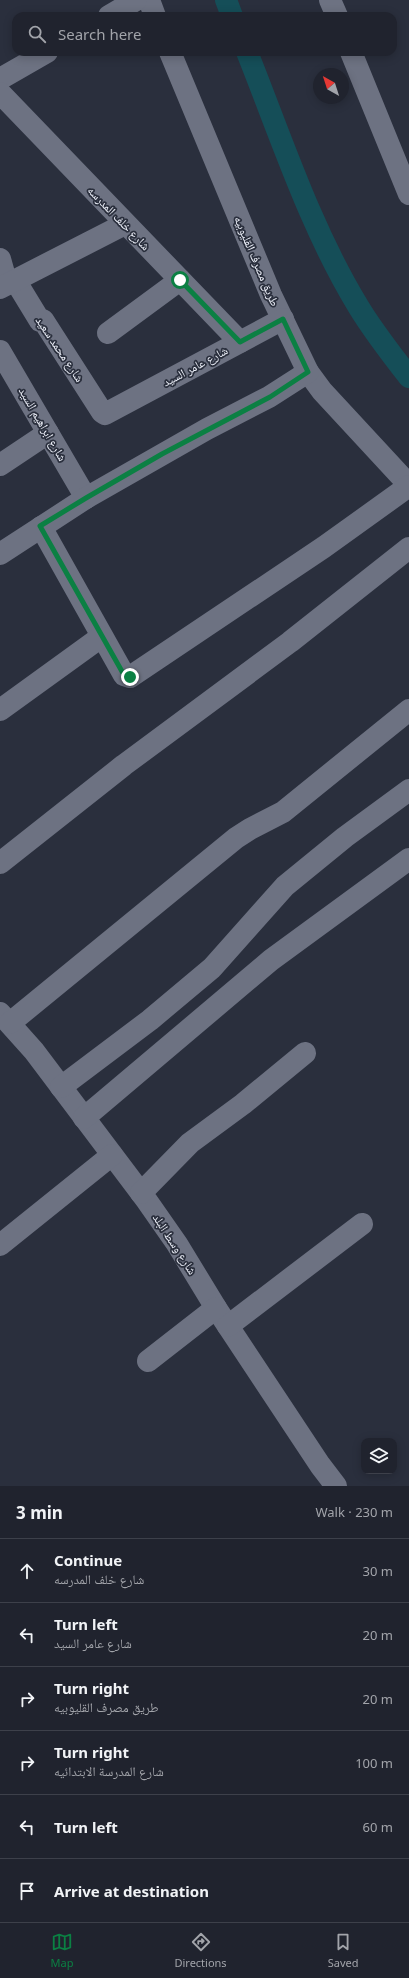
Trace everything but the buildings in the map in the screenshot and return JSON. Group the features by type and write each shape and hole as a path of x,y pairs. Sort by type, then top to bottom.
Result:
{"street":[{"path":"116,12 136,0"},
{"path":"148,0 153,12"},
{"path":"330,0 334,12"},
{"path":"0,79 40,56"},
{"name":"طريق مصرف القليوبيه","path":"172,56 258,266 308,372 322,391 409,485"},
{"path":"353,56 409,194"},
{"name":"شارع خلف المدرسه","path":"0,93 240,342"},
{"path":"7,284 125,224"},
{"name":"شارع محمد سعيد","path":"0,259 7,284 40,321 43,320 102,412 107,414"},
{"path":"108,333 180,280"},
{"name":"شارع عامر السيد","path":"107,414 283,319"},
{"name":"شارع ابراهيم السيد","path":"0,351 86,498"},
{"path":"2,549 86,498 207,429 270,397 308,372"},
{"path":"0,465 48,433"},
{"path":"40,526 101,637 124,675 130,677 324,547 409,485"},
{"path":"0,863 124,765 290,642 409,548"},
{"path":"0,710 101,637"},
{"path":"5,1018 236,838 283,812 409,710"},
{"path":"61,1087 150,1020 212,968 285,886 345,838 409,790"},
{"path":"84,1118 271,960 409,859"},
{"name":"شارع وسط البلد","path":"5,1018 34,1051 177,1244 216,1308 320,1465 336,1486"},
{"path":"140,1193 190,1143 243,1104 305,1053"},
{"path":"0,1245 112,1155"},
{"path":"228,1326 362,1224"},
{"path":"148,1361 216,1308"}],"waterway":[{"path":"226,0 230,12"},
{"path":"249,56 297,181 325,245 358,306 382,342 409,377"}],"route":[{"path":"130,677 124,675 101,637 40,526 162,454 270,397 308,372 283,319 240,342 180,280"}]}
